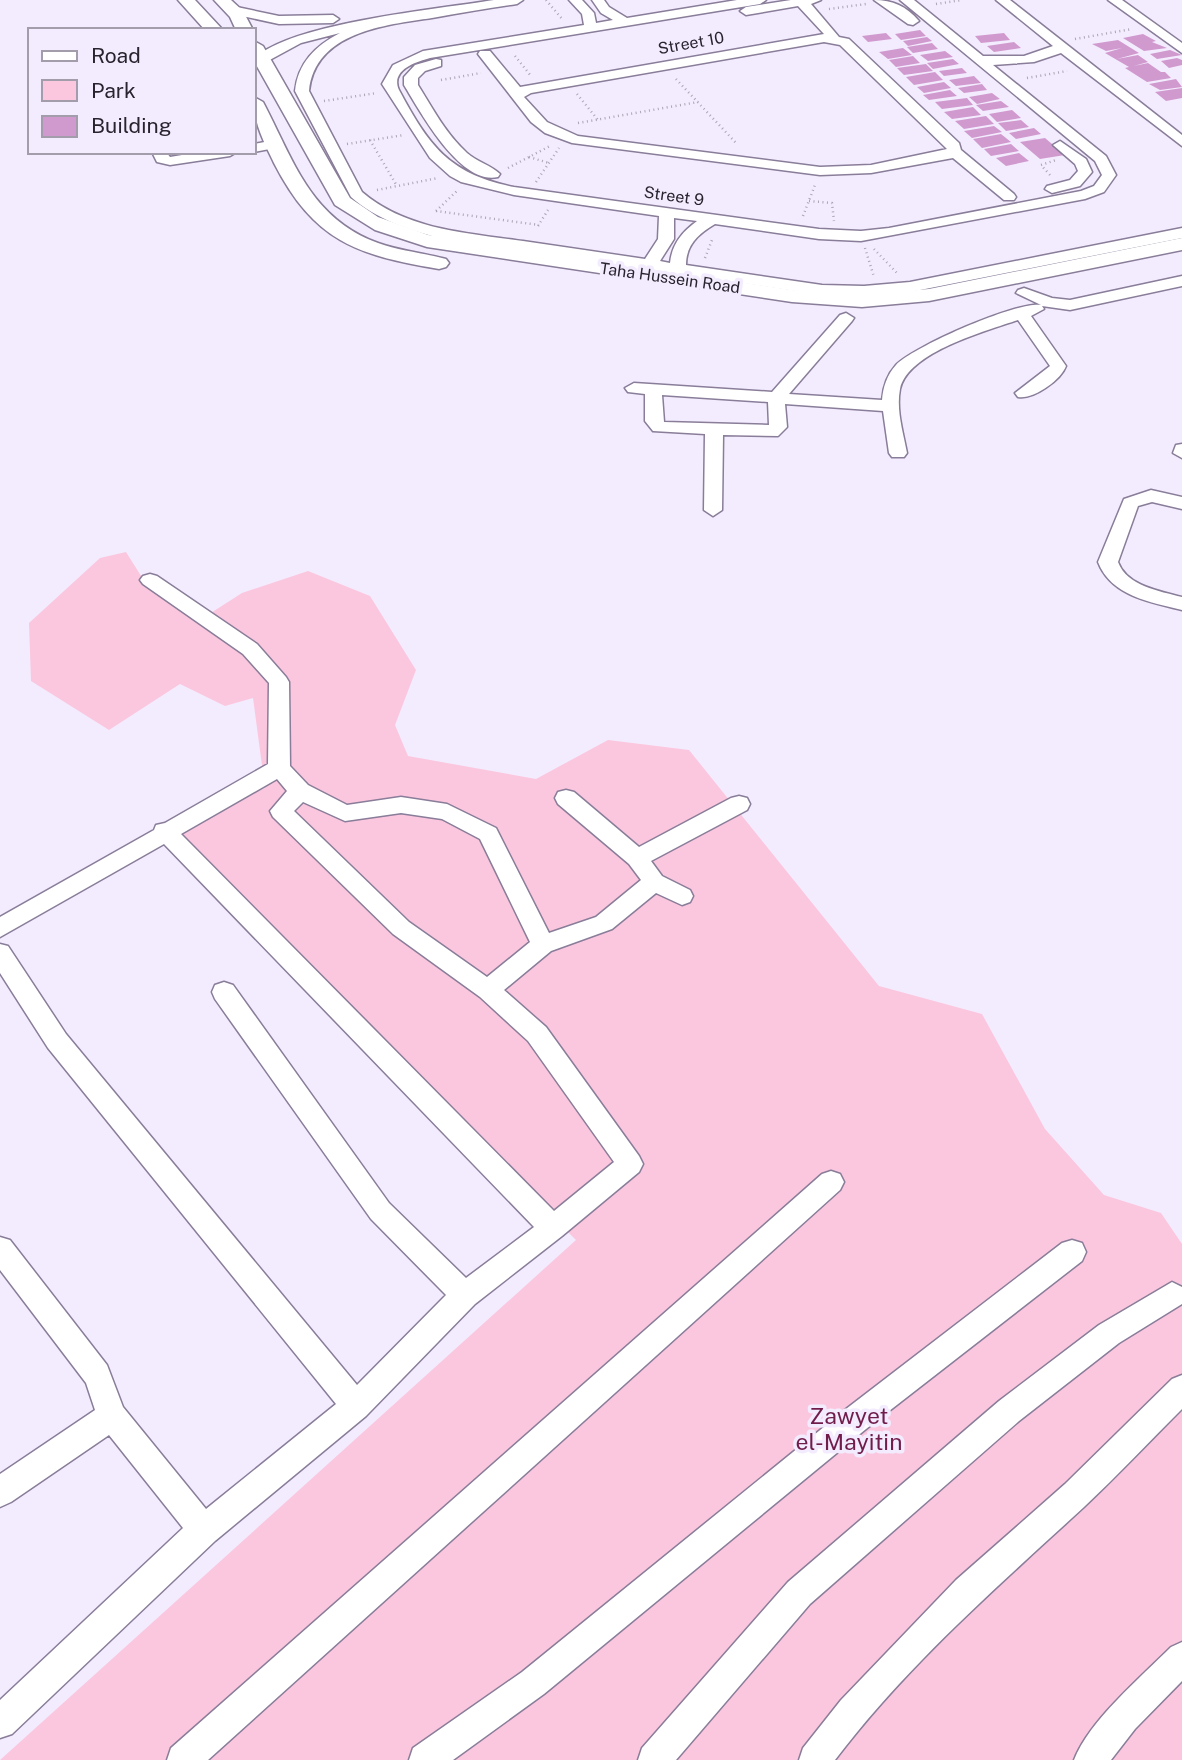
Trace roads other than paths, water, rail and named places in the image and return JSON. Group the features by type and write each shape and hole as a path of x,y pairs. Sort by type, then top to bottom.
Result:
{"main road":[{"path":"186,0 213,28"},
{"path":"227,5 244,28"},
{"name":"Taha Hussein Road","path":"257,52 300,110 342,201 359,215 383,227 436,242 641,266 827,300 896,299 929,295 1179,240"},
{"name":"Taha Hussein Road","path":"256,106 314,211 348,236 397,255 798,314 846,318 1027,306 1179,240"},
{"path":"264,122 300,110"}],"street":[{"path":"252,0 314,13 369,19"},
{"path":"257,52 369,19 461,0"},
{"path":"227,5 260,18 301,21 369,19 517,0"},
{"path":"575,0 589,13 591,28 760,0"},
{"path":"598,0 605,10 625,22"},
{"name":"Street 9","path":"591,28 419,57 394,71 389,80 392,90 438,161 462,177 498,188 556,197 603,198 834,223 869,223 932,218 1075,197 1099,189 1107,180 1108,170 1101,159 906,0"},
{"path":"1002,0 1182,125"},
{"path":"1022,0 1067,43 1085,65 1182,142"},
{"path":"1115,0 1121,0"},
{"path":"1115,0 1182,49"},
{"path":"882,1 898,9 1052,138 1072,135"},
{"path":"809,5 833,38 844,42 954,145 954,151 946,156 871,169 820,172 589,143 546,129 532,118 517,97 518,93 485,54 809,5"},
{"path":"369,19 332,42 308,65 302,78 300,110 330,147 356,194 383,213 419,227 641,266 699,272 739,283 822,290 878,291 1179,240"},
{"path":"1162,34 1182,31"},
{"name":"Street 10","path":"518,93 568,82 833,38"},
{"path":"982,60 1026,60 1051,53 1067,43"},
{"name":"Street 9","path":"485,54 425,66 414,74 411,85 453,150 473,167 495,175 667,212 819,234 861,236 1079,181 1084,176 1083,166 1052,138"},
{"path":"1005,79 1039,66 1085,65"},
{"path":"256,148 275,144"},
{"path":"954,151 1009,197"},
{"path":"160,154 164,160 174,161 218,154"},
{"path":"641,266 666,239 667,212"},
{"path":"678,269 681,245 693,230 716,219"},
{"path":"898,453 892,406 893,382 908,362 919,353 1027,306 1049,303 1070,305 1182,281"},
{"path":"1024,393 1056,372 1058,366 1027,306"},
{"path":"653,389 656,425 775,431 778,427 776,398 846,318"},
{"path":"634,387 892,406"},
{"path":"713,510 714,430"},
{"path":"1182,503 1151,496 1130,503 1108,562 1115,576 1127,585 1182,604"},
{"path":"150,580 250,649 279,682 279,768 300,791 345,813 401,805 447,812 488,834 543,945"},
{"path":"0,928 164,831 279,768"},
{"path":"0,1722 204,1530 356,1406 465,1295 553,1228 630,1164 537,1034 488,990 401,928 281,811 300,791"},
{"path":"566,798 637,858 654,882 682,896"},
{"path":"637,858 739,804"},
{"path":"164,831 553,1228"},
{"path":"488,990 543,945 604,923 654,882"},
{"path":"0,953 57,1041 356,1406"},
{"path":"224,992 380,1211 465,1295"},
{"path":"183,1760 831,1182"},
{"path":"0,1249 97,1375 112,1416 204,1530"},
{"path":"425,1760 533,1683 856,1419 1072,1252"},
{"path":"654,1760 799,1593 1009,1411 1110,1334 1172,1295"},
{"path":"815,1760 852,1711 967,1591 1076,1494 1182,1389"},
{"path":"0,1492 112,1416"},
{"path":"1090,1760 1124,1718 1182,1658"}],"park label":[{"name":"Zawyet el-Mayitin","path":"849,1428"}]}
